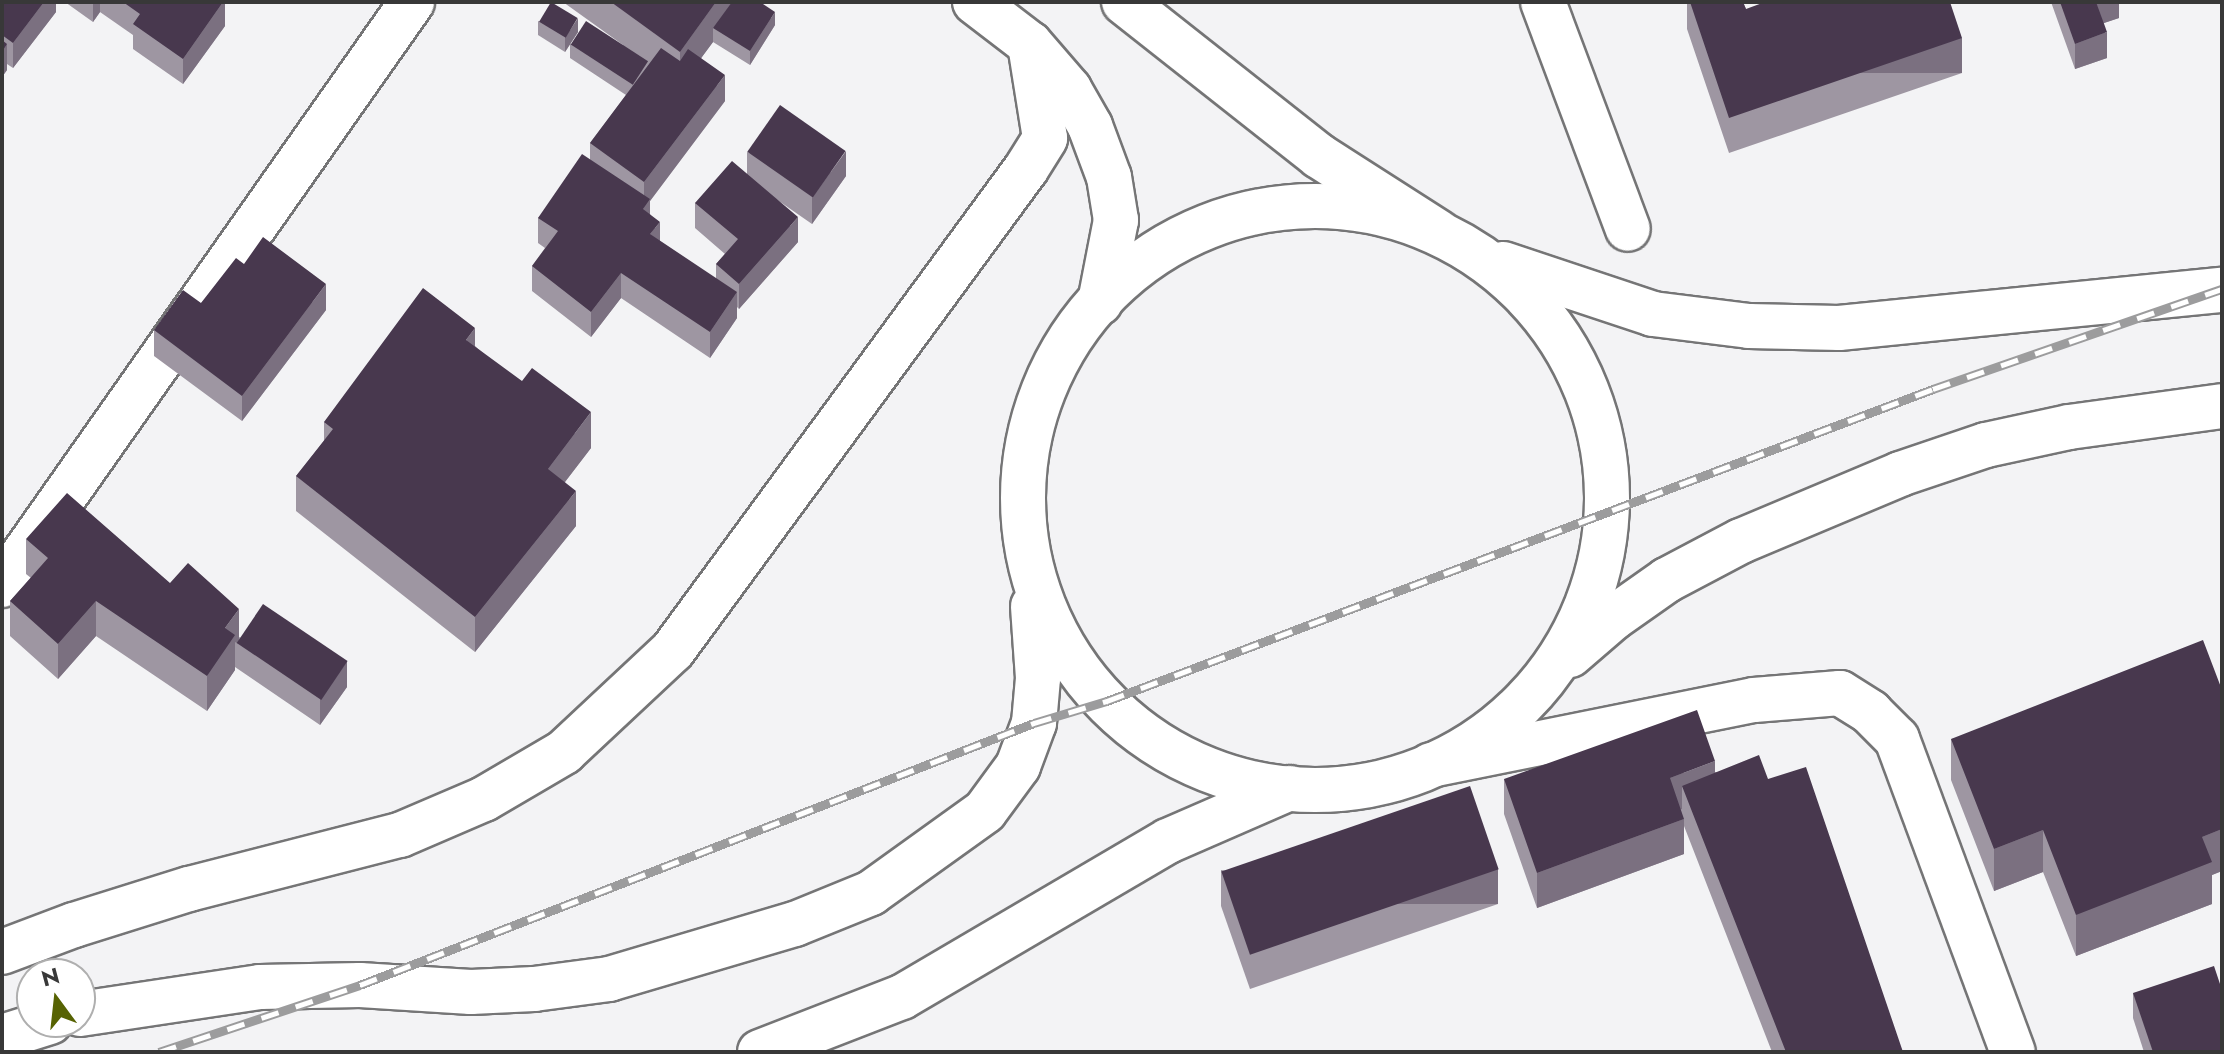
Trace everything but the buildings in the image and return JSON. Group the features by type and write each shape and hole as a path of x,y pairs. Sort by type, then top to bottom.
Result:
{"main road":[{"path":"2,585 412,2"},
{"path":"975,2 1030,44 1069,89 1090,126 1109,177 1116,220 1100,302"},
{"path":"1124,2 1319,156 1438,232 1476,254 1550,282 1653,314 1749,326 1839,328 2222,290"},
{"path":"1543,2 1628,229"},
{"path":"2,952 74,925 189,889 400,835 484,799 564,752 673,650 1026,169 1045,138 1030,44"},
{"path":"96,1011 157,1000 299,985 471,992 534,989 609,979 726,947 871,893 985,811 1018,766 1034,723 1038,678 1023,487 1037,407 1073,334 1100,302 1129,273 1173,244 1227,220 1263,211 1298,207 1346,208 1404,220 1438,232"},
{"path":"1476,254 1531,301 1565,345 1589,395 1604,449 1607,512 1595,583 1571,638 1544,678"},
{"path":"1431,765 1493,728 1613,618 1667,580 1741,541 1900,474 1986,445 2069,427 2222,406"},
{"path":"1031,568 1043,607 1061,644 1084,677 1125,721 1154,742 1219,774 1290,788 1362,786 1431,765 1754,700 1840,693 1870,712 1897,739 2013,1052"},
{"path":"760,1052 902,997 1168,841 1290,788"}],"railway":[{"path":"159,1052 360,985 1034,723 1107,701 1933,389 2222,289"}]}
